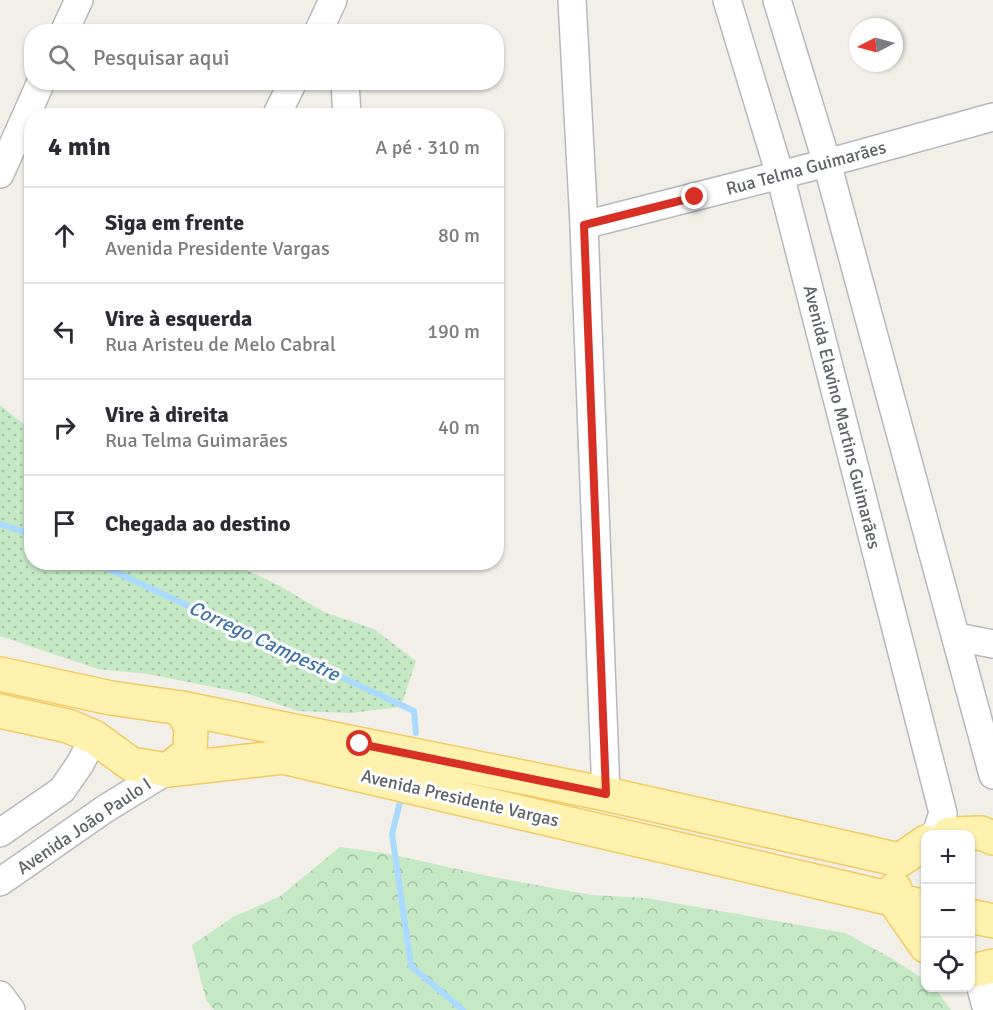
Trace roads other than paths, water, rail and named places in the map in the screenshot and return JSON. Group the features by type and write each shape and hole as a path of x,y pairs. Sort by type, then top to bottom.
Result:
{"main road":[{"name":"Avenida Presidente Vargas","path":"0,674 111,698 181,708 606,794 913,851"},
{"path":"94,737 111,698"},
{"path":"168,770 190,752 191,727 181,708"},
{"name":"Avenida Presidente Vargas","path":"0,711 68,726 94,737 131,764 168,770 283,757 910,904"},
{"path":"975,833 993,838"},
{"path":"913,851 896,878 910,904 923,938"},
{"path":"975,917 993,921"}],"street":[{"path":"68,24 79,0"},
{"path":"322,24 333,0"},
{"path":"340,0 342,24"},
{"path":"572,0 584,225 606,794"},
{"name":"Avenida Elavino Martins Guimarães","path":"727,0 780,175 943,813 938,830"},
{"path":"777,0 827,163 993,774"},
{"path":"29,108 37,90"},
{"path":"281,108 293,90"},
{"name":"Rua Telma Guimarães","path":"584,225 827,163 993,117"},
{"path":"0,174 24,120"},
{"path":"957,637 993,644"},
{"path":"0,833 62,790 80,764 94,737"},
{"name":"Avenida João Paulo I","path":"0,882 105,809 168,770"},
{"path":"980,968 987,1010"},
{"path":"0,995 11,1010"}],"waterway":[{"name":"Corrego Campestre","path":"0,524 24,532"},
{"name":"Corrego Campestre","path":"111,570 414,711 416,733"},
{"name":"Corrego Campestre","path":"400,802 392,834 411,966 463,1010"}]}
